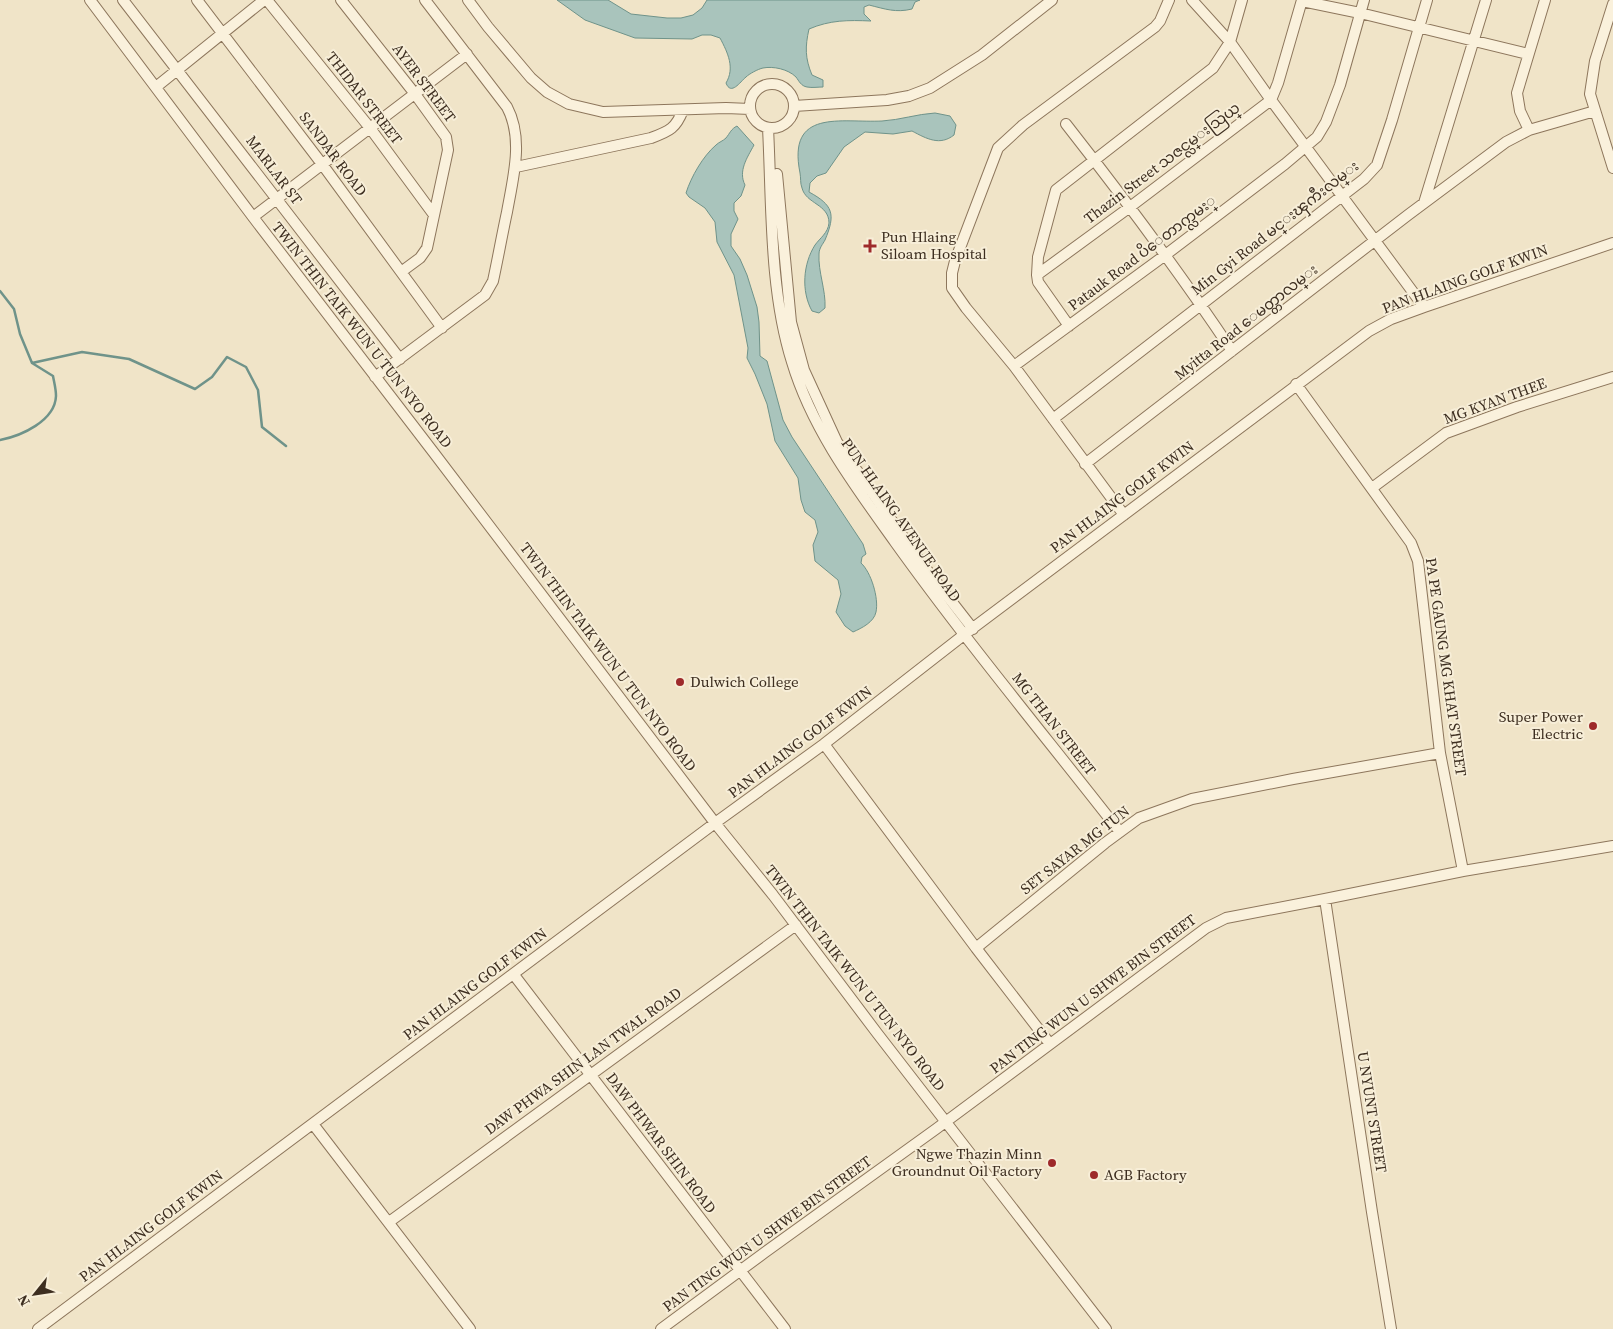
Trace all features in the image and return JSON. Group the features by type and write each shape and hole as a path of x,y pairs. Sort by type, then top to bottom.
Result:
{"street":[{"name":"TWIN THIN TAIK WUN U TUN NYO ROAD","path":"90,0 715,823 796,925 1106,1329"},
{"name":"MARLAR ST","path":"123,0 400,359"},
{"name":"SANDAR ROAD","path":"197,0 322,164 442,328"},
{"path":"156,87 266,0"},
{"name":"THIDAR STREET","path":"266,0 370,128 434,215"},
{"name":"AYER STREET","path":"341,0 415,94 446,137 448,150 427,248 420,258 401,272"},
{"path":"375,377 485,295 493,281 516,167 516,138 513,118 507,107 425,0"},
{"path":"468,0 493,34 531,78 547,92 569,104 603,112 750,108"},
{"path":"794,106 887,100 909,96 930,88 982,55 1052,0"},
{"path":"1124,515 1014,366 966,308 952,288 952,273 998,148 1023,125 1155,27 1160,21 1169,0"},
{"path":"1192,0 1230,42 1424,307"},
{"path":"1069,326 1038,282 1036,275 1038,257 1056,190 1212,68 1230,42 1242,0"},
{"path":"1271,100 1278,83 1302,0 1528,54"},
{"name":"Patauk Road ပိေတာက္လမး္","path":"1014,366 1164,256 1307,147 1317,137 1326,122 1340,85 1364,0"},
{"name":"Min Gyi Road မင္းၾကီးလမ္း","path":"1053,419 1343,196 1364,179 1377,165 1427,0"},
{"path":"1424,203 1486,0"},
{"path":"1529,130 1520,111 1516,93 1545,0"},
{"path":"1613,4 1595,61 1590,94 1613,168"},
{"path":"253,217 467,54"},
{"path":"768,84 780,85 790,92 794,106 788,121 772,128 757,122 751,114 750,108 752,97 757,89 768,84"},
{"name":"Thazin Street သဇင္လမ္းသြယ္","path":"1036,275 1130,207 1271,100"},
{"path":"516,167 651,138 668,132 678,122 683,110"},
{"name":"Myitta Road ေမတ္တာလမ္း","path":"1085,464 1506,142 1529,130 1595,111"},
{"path":"1066,124 1130,207 1232,351"},
{"name":"PUN HLAING AVENUE ROAD","path":"772,128 791,322 804,370 837,442 969,632"},
{"name":"PAN HLAING GOLF KWIN","path":"38,1329 715,823 824,744 1296,384 1369,331 1392,319 1424,307 1613,243"},
{"name":"MG KYAN THEE","path":"1372,488 1446,432 1517,407 1613,377"},
{"name":"PA PE GAUNG MG KHAT STREET","path":"1296,384 1412,543 1418,560 1440,753 1463,870"},
{"name":"MG THAN STREET","path":"969,632 1120,832"},
{"path":"824,744 1050,1044"},
{"name":"SET SAYAR MG TUN","path":"976,948 1139,818 1192,799 1440,753"},
{"name":"PAN TING WUN U SHWE BIN STREET","path":"661,1329 946,1122 1213,924 1226,918 1463,870 1613,846"},
{"name":"U NYUNT STREET","path":"1325,899 1391,1329"},
{"name":"DAW PHWA SHIN LAN TWAL ROAD","path":"389,1222 796,925"},
{"name":"DAW PHWAR SHIN ROAD","path":"514,975 785,1329"},
{"path":"313,1124 470,1329"}],"water":[{"path":"557,0 608,0 631,14 681,18 693,15 702,8 707,0 920,0 915,2 912,9 901,11 869,5 864,7 864,14 871,21 839,21 809,29 806,47 808,63 812,75 823,80 823,87 805,86 789,72 767,67 747,76 736,87 730,88 726,83 730,72 729,60 720,38 702,35 692,39 635,38 585,20"},
{"path":"935,113 950,116 956,125 954,135 939,141 928,139 912,131 893,134 865,132 844,147 826,173 817,176 810,183 809,192 828,206 831,217 831,223 819,254 825,308 819,313 812,311 806,295 806,269 811,252 825,233 829,223 828,217 822,208 808,198 801,186 798,152 802,138 809,129 821,123 835,121 882,121"},
{"path":"737,126 754,145 743,170 742,175 745,185 741,196 734,203 734,211 738,219 731,234 731,246 740,259 747,275 757,307 760,356 767,361 783,420 792,437 863,544 866,554 862,557 861,563 868,572 877,606 875,616 870,622 853,632 845,626 836,612 841,594 838,580 815,561 813,545 818,532 815,520 805,512 798,478 775,441 767,404 747,358 748,348 734,275 717,242 715,222 705,208 686,193 702,161"}],"waterway":[{"path":"0,291 14,309 20,334 32,363 53,376 56,396 50,413 36,426 17,435 0,440"},
{"path":"32,363 82,352 129,359 195,389 212,377 227,357 246,367 258,390 262,427 286,446"}],"place":[{"name":"Pun Hlaing Siloam Hospital","path":"870,246"},
{"name":"Dulwich College","path":"680,682"},
{"name":"Super Power Electric","path":"1593,726"},
{"name":"Ngwe Thazin Minn Groundnut Oil Factory","path":"1052,1163"},
{"name":"AGB Factory","path":"1094,1175"}]}
